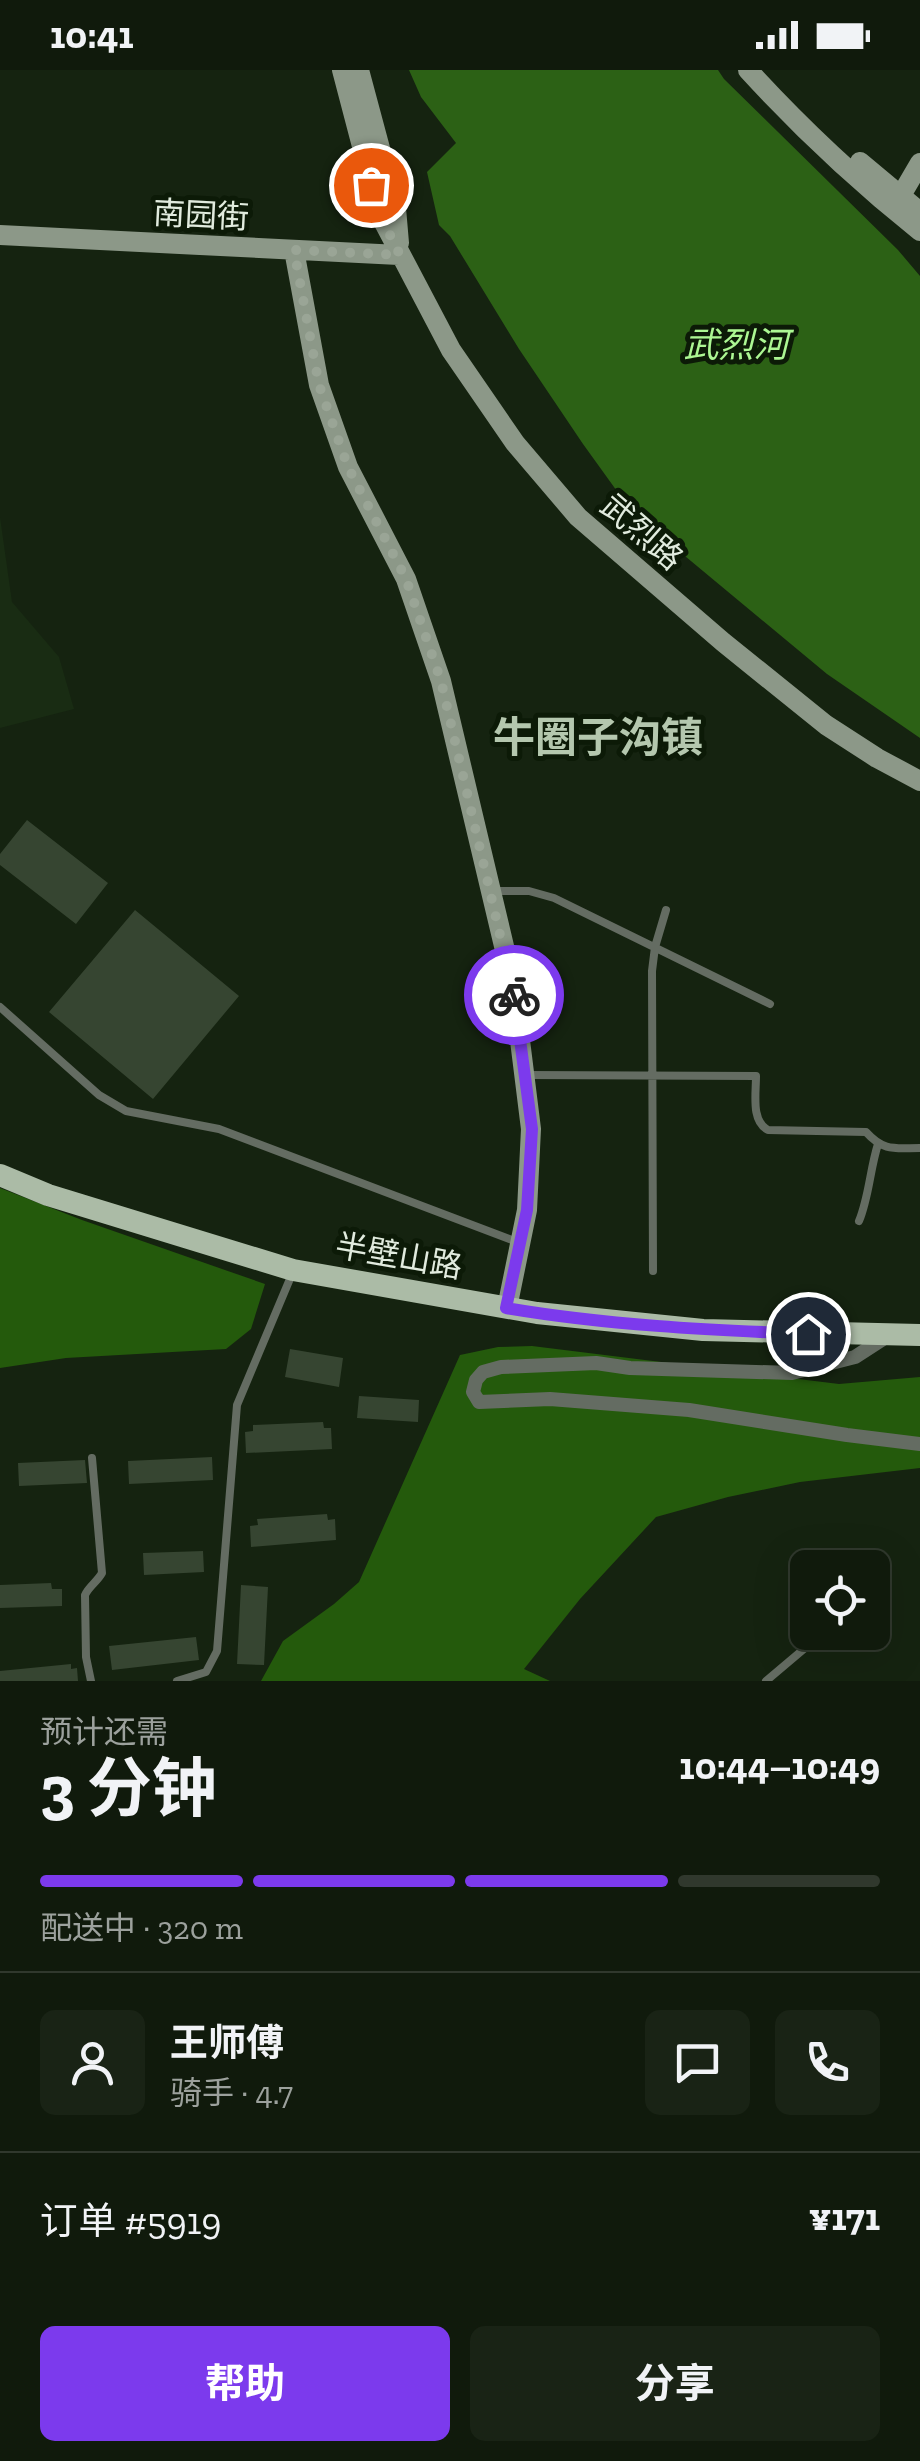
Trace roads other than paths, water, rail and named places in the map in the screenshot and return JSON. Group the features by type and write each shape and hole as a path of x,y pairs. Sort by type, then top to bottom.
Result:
{"main road":[{"name":"半壁山路","path":"0,1175 48,1195 293,1270 506,1308 703,1330 920,1335"}],"street":[{"name":"武烈路","path":"342,70 380,215 451,350 516,443 578,517 723,642 826,726 920,781"},
{"name":"武烈路","path":"359,70 396,208 400,255"},
{"path":"748,70 823,146 910,208"},
{"path":"768,70 786,92 910,208"},
{"path":"910,208 920,163"},
{"name":"南园街","path":"0,235 400,255"},
{"path":"294,250 319,385 348,467 406,579 441,681 513,984 532,1129 527,1210 506,1308"},
{"path":"890,1335 856,1357 792,1373 596,1364 501,1367 483,1372 472,1392 479,1402 550,1399 689,1410 920,1444"}],"lane":[{"path":"491,892 529,891 554,898 770,1004"},
{"path":"653,1271 652,971 666,910"},
{"path":"0,1007 99,1095 126,1111 219,1129 520,1243"},
{"path":"526,1075 756,1076 757,1122 762,1128 866,1132 886,1148 920,1148"},
{"path":"859,1221 878,1144"},
{"path":"177,1681 206,1672 216,1651 236,1405 293,1270"},
{"path":"91,1681 86,1656 85,1595 102,1574 92,1458"},
{"path":"766,1681 803,1650"}],"water":[{"name":"武烈河","path":"409,70 718,70 920,276 920,738 827,674 632,512 439,225 427,172 456,143 421,97"}],"district":[{"name":"牛圈子沟镇","path":"598,737"}]}
